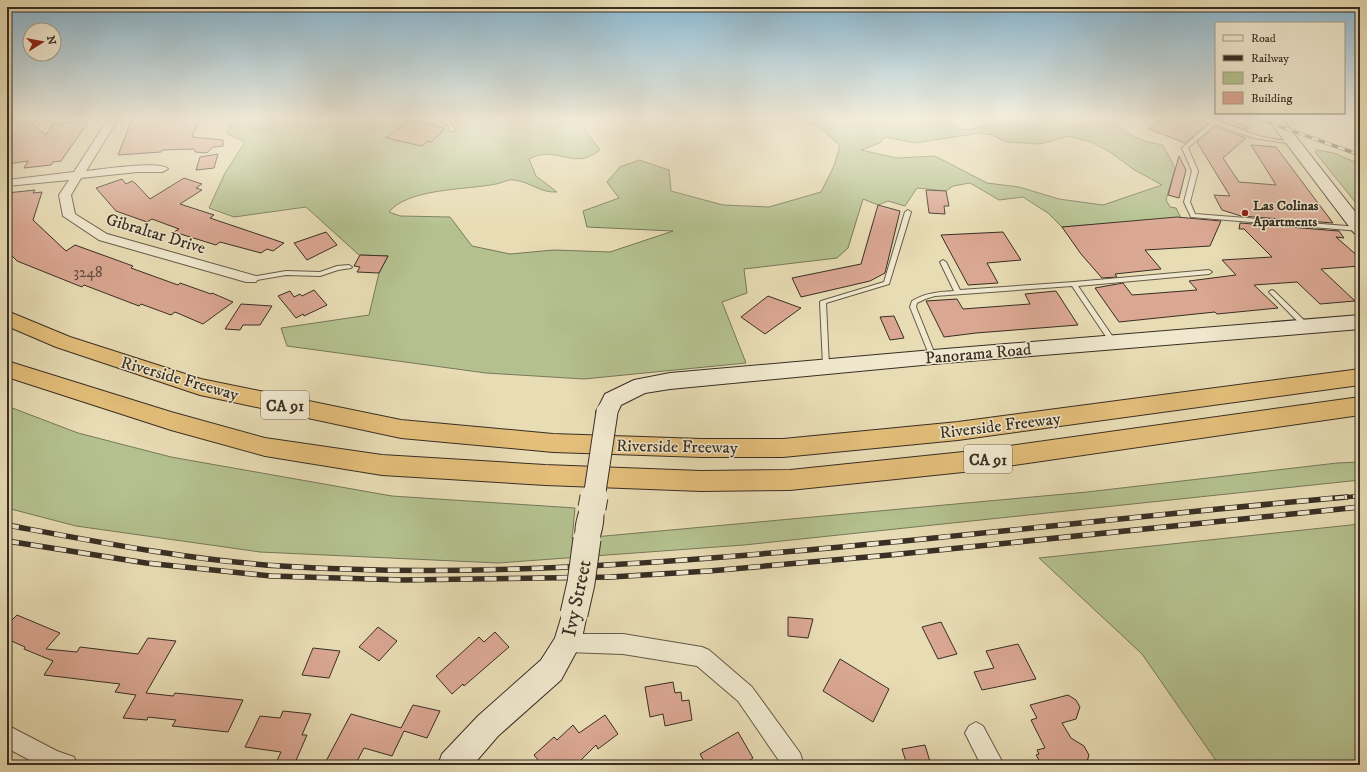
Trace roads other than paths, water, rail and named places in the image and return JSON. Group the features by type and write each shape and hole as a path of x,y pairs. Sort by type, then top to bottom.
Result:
{"highway":[{"name":"Riverside Freeway","path":"7,318 63,342 200,387 401,429 553,443 702,448 783,448 958,431 1360,376"},
{"name":"Riverside Freeway","path":"7,368 171,421 265,447 382,465 552,476 702,481 790,480 973,461 1360,406"}],"street":[{"name":"Gibraltar Drive","path":"90,155 65,195 68,216 103,238 251,279"},
{"path":"1303,155 1360,229"},
{"path":"7,183 137,169 162,169"},
{"name":"Panorama Road","path":"607,412 613,400 641,386 670,381 826,366 1360,322"},
{"name":"Ivy Street","path":"454,762 488,726 551,670 568,643 581,583 607,412"},
{"path":"568,643 623,644 702,657 745,694 792,761 793,765"},
{"path":"976,734 993,765"},
{"path":"7,736 53,761 66,765"}],"lane":[{"path":"1188,155 1195,171 1187,202 1193,216 1360,229"},
{"path":"826,366 823,302 887,282 908,212"},
{"path":"942,262 958,293"},
{"path":"251,279 286,273 320,274 338,268 349,267"},
{"path":"933,357 913,304 923,297 1209,272"},
{"path":"1074,284 1114,342"},
{"path":"1272,292 1306,326"}],"railway":[{"path":"1344,497 1360,496"},
{"path":"7,525 144,550 247,563 345,569 474,570 667,561 864,545 1344,497"},
{"path":"1335,498 1344,497"},
{"path":"7,541 146,563 271,576 403,580 611,577 709,571 890,555 1360,507"}],"place":[{"name":"Las Colinas Apartments","path":"1245,213"}]}
